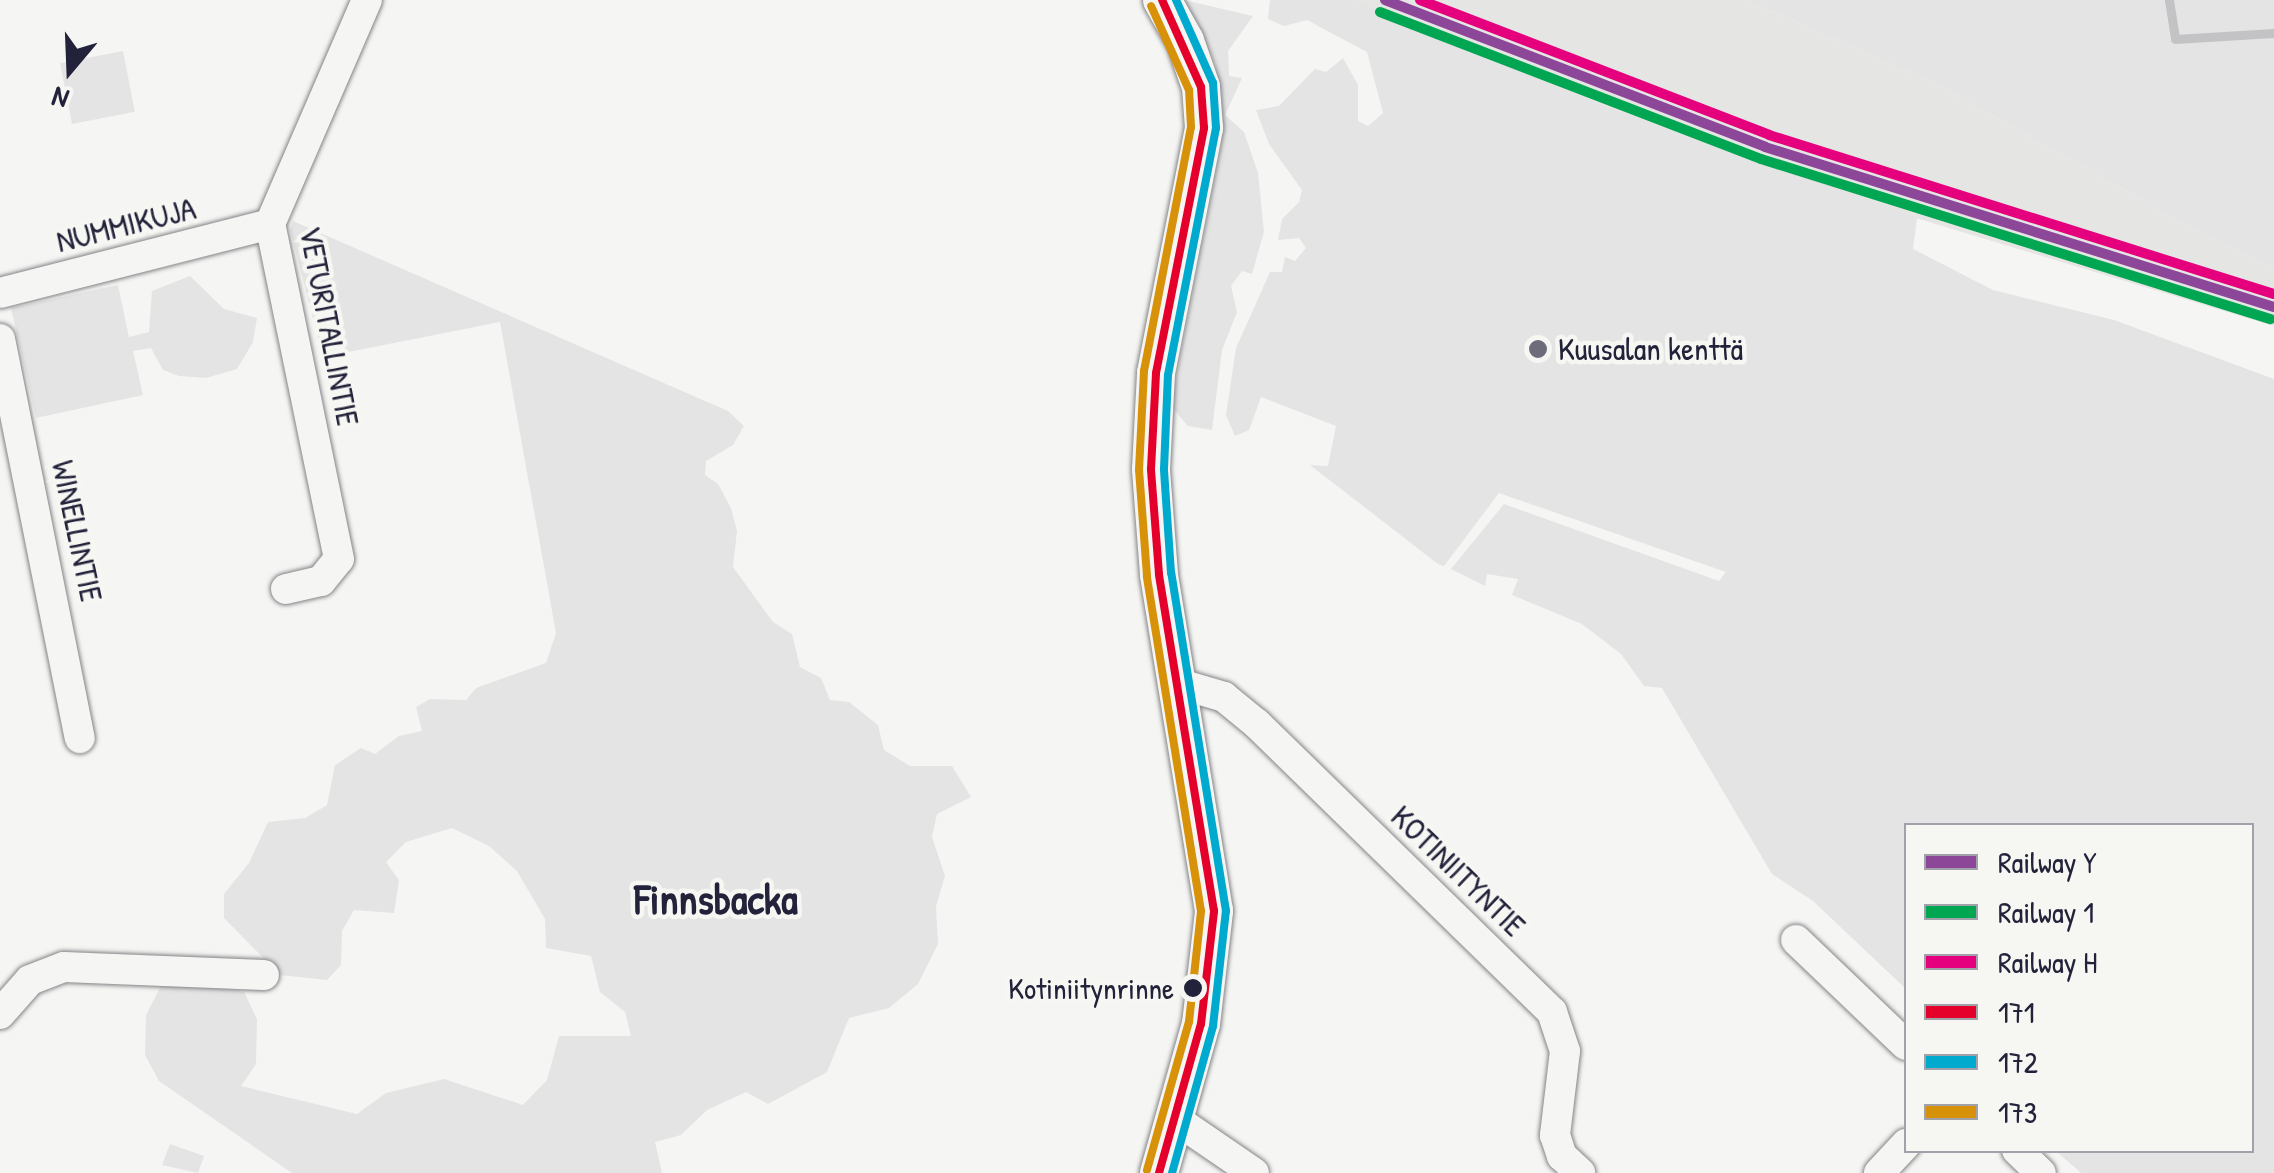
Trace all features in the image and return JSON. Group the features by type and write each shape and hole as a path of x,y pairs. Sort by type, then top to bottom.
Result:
{"street":[{"name":"VETURITALLINTIE","path":"286,588 321,581 339,560 270,224 367,0"},
{"path":"1159,1173 1178,1120 1213,957 1214,912 1159,574 1152,441 1156,373 1204,128 1186,41 1162,0"},
{"name":"NUMMIKUJA","path":"0,293 270,224"},
{"name":"WINELLINTIE","path":"0,339 80,738"},
{"name":"KOTINIITYNTIE","path":"1177,682 1224,697 1257,724 1552,1012 1565,1051 1555,1135 1562,1156 1580,1173"},
{"path":"1796,940 1904,1044"},
{"path":"0,1014 30,980 64,966 264,975"},
{"path":"1178,1120 1254,1173"},
{"path":"1878,1173 1904,1146"},
{"path":"2021,1153 2042,1173"}],"shaded area":[{"path":"1184,0 1253,16 1228,51 1229,76 1242,78 1225,115 1244,132 1258,173 1264,232 1252,274 1242,271 1231,286 1237,312 1222,350 1212,430 1188,426 1171,406 1221,146 1216,65"},
{"path":"1270,0 1355,0 1606,106 1917,218 1913,249 1993,290 2114,320 2274,379 2274,1173 2081,1173 2058,1153 2254,1153 2254,823 1904,823 1904,987 1813,901 1772,874 1662,688 1644,686 1621,654 1582,624 1512,595 1518,579 1487,574 1485,586 1451,569 1504,504 1719,581 1726,572 1499,493 1444,566 1310,465 1328,466 1336,426 1261,397 1249,430 1235,436 1226,415 1236,348 1270,272 1282,272 1285,257 1295,261 1306,248 1299,238 1278,240 1282,219 1299,202 1302,190 1269,144 1256,110 1279,106 1315,69 1326,72 1343,58 1358,85 1358,121 1368,126 1383,113 1367,52 1307,20 1284,26 1268,19"},
{"path":"1355,0 1746,0 1935,83 2208,237 2274,267 2274,326 1886,209 1606,106"},
{"path":"1746,0 2274,0 2274,267 2208,237 1935,83"},
{"path":"123,51 135,112 72,124 60,63"},
{"path":"293,221 728,411 744,426 733,445 706,461 705,475 718,484 731,508 737,531 733,567 773,622 792,634 800,667 821,678 830,700 849,702 878,725 884,750 910,766 952,766 971,797 937,814 932,837 945,876 936,906 938,944 918,984 889,1008 849,1018 827,1072 768,1104 746,1092 707,1110 681,1135 655,1142 662,1173 292,1173 159,1081 145,1055 146,1015 166,976 244,992 257,1019 256,1064 241,1086 357,1114 386,1093 444,1079 523,1105 547,1080 559,1036 631,1036 625,1012 600,992 591,956 546,948 545,919 517,871 489,846 452,828 406,842 386,862 399,880 394,913 354,910 342,931 341,965 327,980 280,975 224,918 224,894 249,863 268,822 305,818 327,805 335,765 361,748 375,754 399,736 422,731 416,707 430,699 466,700 476,688 546,663 556,633 500,322 323,357 290,230"},
{"path":"190,276 224,309 257,318 253,342 237,369 206,378 179,376 163,370 151,348 133,351 143,395 36,418 11,308 118,285 129,337 149,332 152,291"},
{"path":"170,1144 204,1156 198,1173 162,1165"}],"waterway":[{"path":"2169,0 2175,39 2274,33"}],"rail line":[{"name":"Y","path":"1385,0 1765,147 2274,307"},
{"name":"H","path":"1420,0 1769,135 2274,294"},
{"name":"1","path":"1380,12 1761,159 2270,319"}],"transit line":[{"name":"171","path":"1159,1173 1201,1024 1214,911 1159,574 1151,469 1156,373 1204,128 1201,87 1162,0"},
{"name":"172","path":"1172,1173 1213,1026 1226,911 1171,573 1164,469 1168,375 1216,128 1213,83 1176,0"},
{"name":"173","path":"1147,1170 1189,1022 1201,911 1147,576 1139,470 1144,371 1191,127 1189,90 1151,6"}],"place":[{"name":"Kuusalan kenttä","path":"1538,349"},
{"name":"Kotiniitynrinne","path":"1193,988"}],"district":[{"name":"Finnsbacka","path":"716,899"}]}
